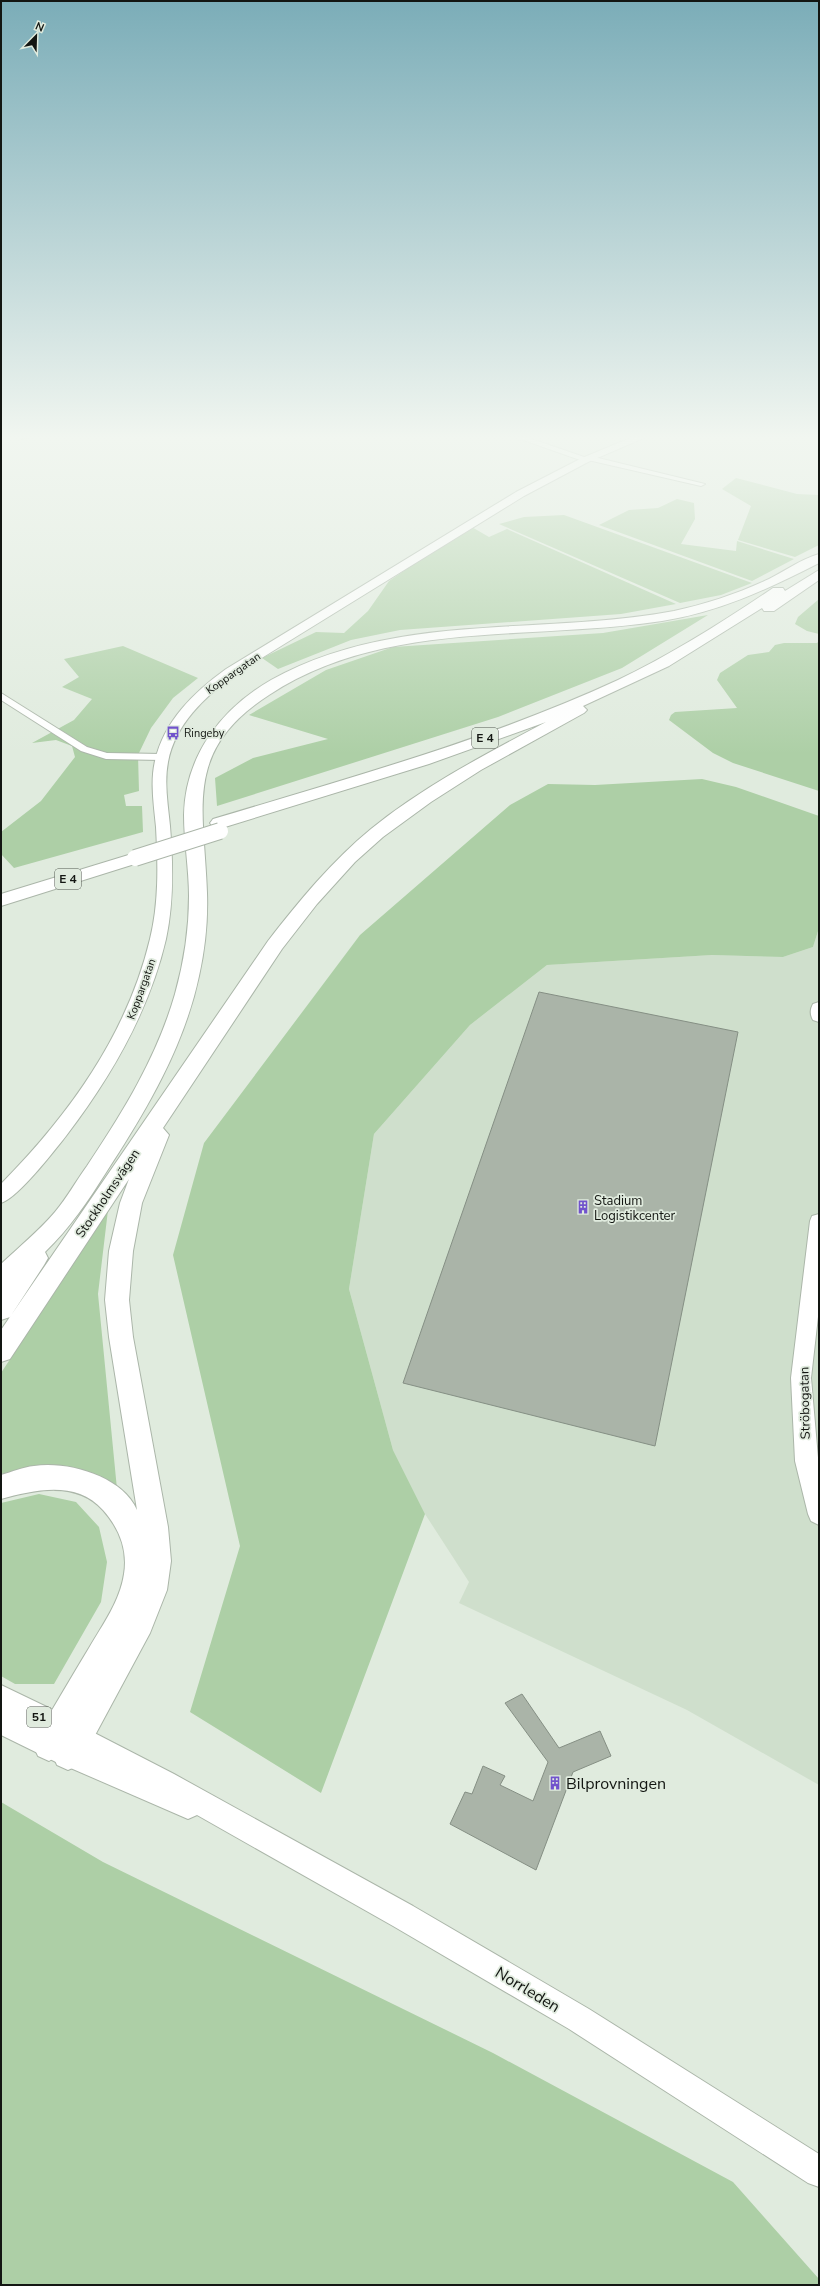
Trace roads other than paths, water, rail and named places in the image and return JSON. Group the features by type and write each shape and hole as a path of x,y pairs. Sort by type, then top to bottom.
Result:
{"highway":[{"path":"1,1279 61,1221 123,1130 159,1064 176,1024 191,971 197,931 198,893 193,794 198,769 207,748 220,729 237,711 258,694 304,669 358,650 425,637 617,623 662,617 737,597 756,590 819,558"},
{"name":"E 4","path":"219,827 446,752 570,707 623,682 710,636 819,563"},
{"name":"E 4","path":"1,890 134,853 450,759 516,736 579,710 674,666 787,596 819,574"},
{"path":"787,596 819,581"},
{"name":"Stockholmsvägen","path":"1,1351 212,1036 298,914 352,856 398,816 439,788 579,710"},
{"name":"E 4","path":"1,900 134,853"},
{"path":"63,1741 140,1623 153,1590 157,1561 154,1527 121,1337 118,1278 121,1251 131,1203 178,1087"},
{"name":"Stockholmsvägen","path":"1,1310 61,1221"},
{"path":"1,1487 33,1478 53,1477 79,1480 106,1494 126,1516 137,1544 140,1573 131,1604 63,1741"}],"main road":[{"name":"51","path":"1,1699 63,1741"},
{"name":"51","path":"1,1720 63,1741"}],"street":[{"name":"Koppargatan","path":"1,1196 31,1166 74,1113 96,1080 122,1036 139,998 158,940 163,906 162,817 160,785 162,757 176,726 187,709 214,683 230,672 444,541"},
{"path":"1,696 84,749 106,756 162,757"},
{"path":"819,1008 819,1016"},
{"name":"Ströbogatan","path":"819,1221 801,1378 806,1461 819,1514"},
{"name":"Norrleden","path":"63,1741 159,1795 239,1826 403,1916 579,2020 815,2171"}],"place":[{"name":"Ringeby","path":"173,733"},
{"name":"Stadium Logistikcenter","path":"583,1207"},
{"name":"Bilprovningen","path":"555,1783"}]}
